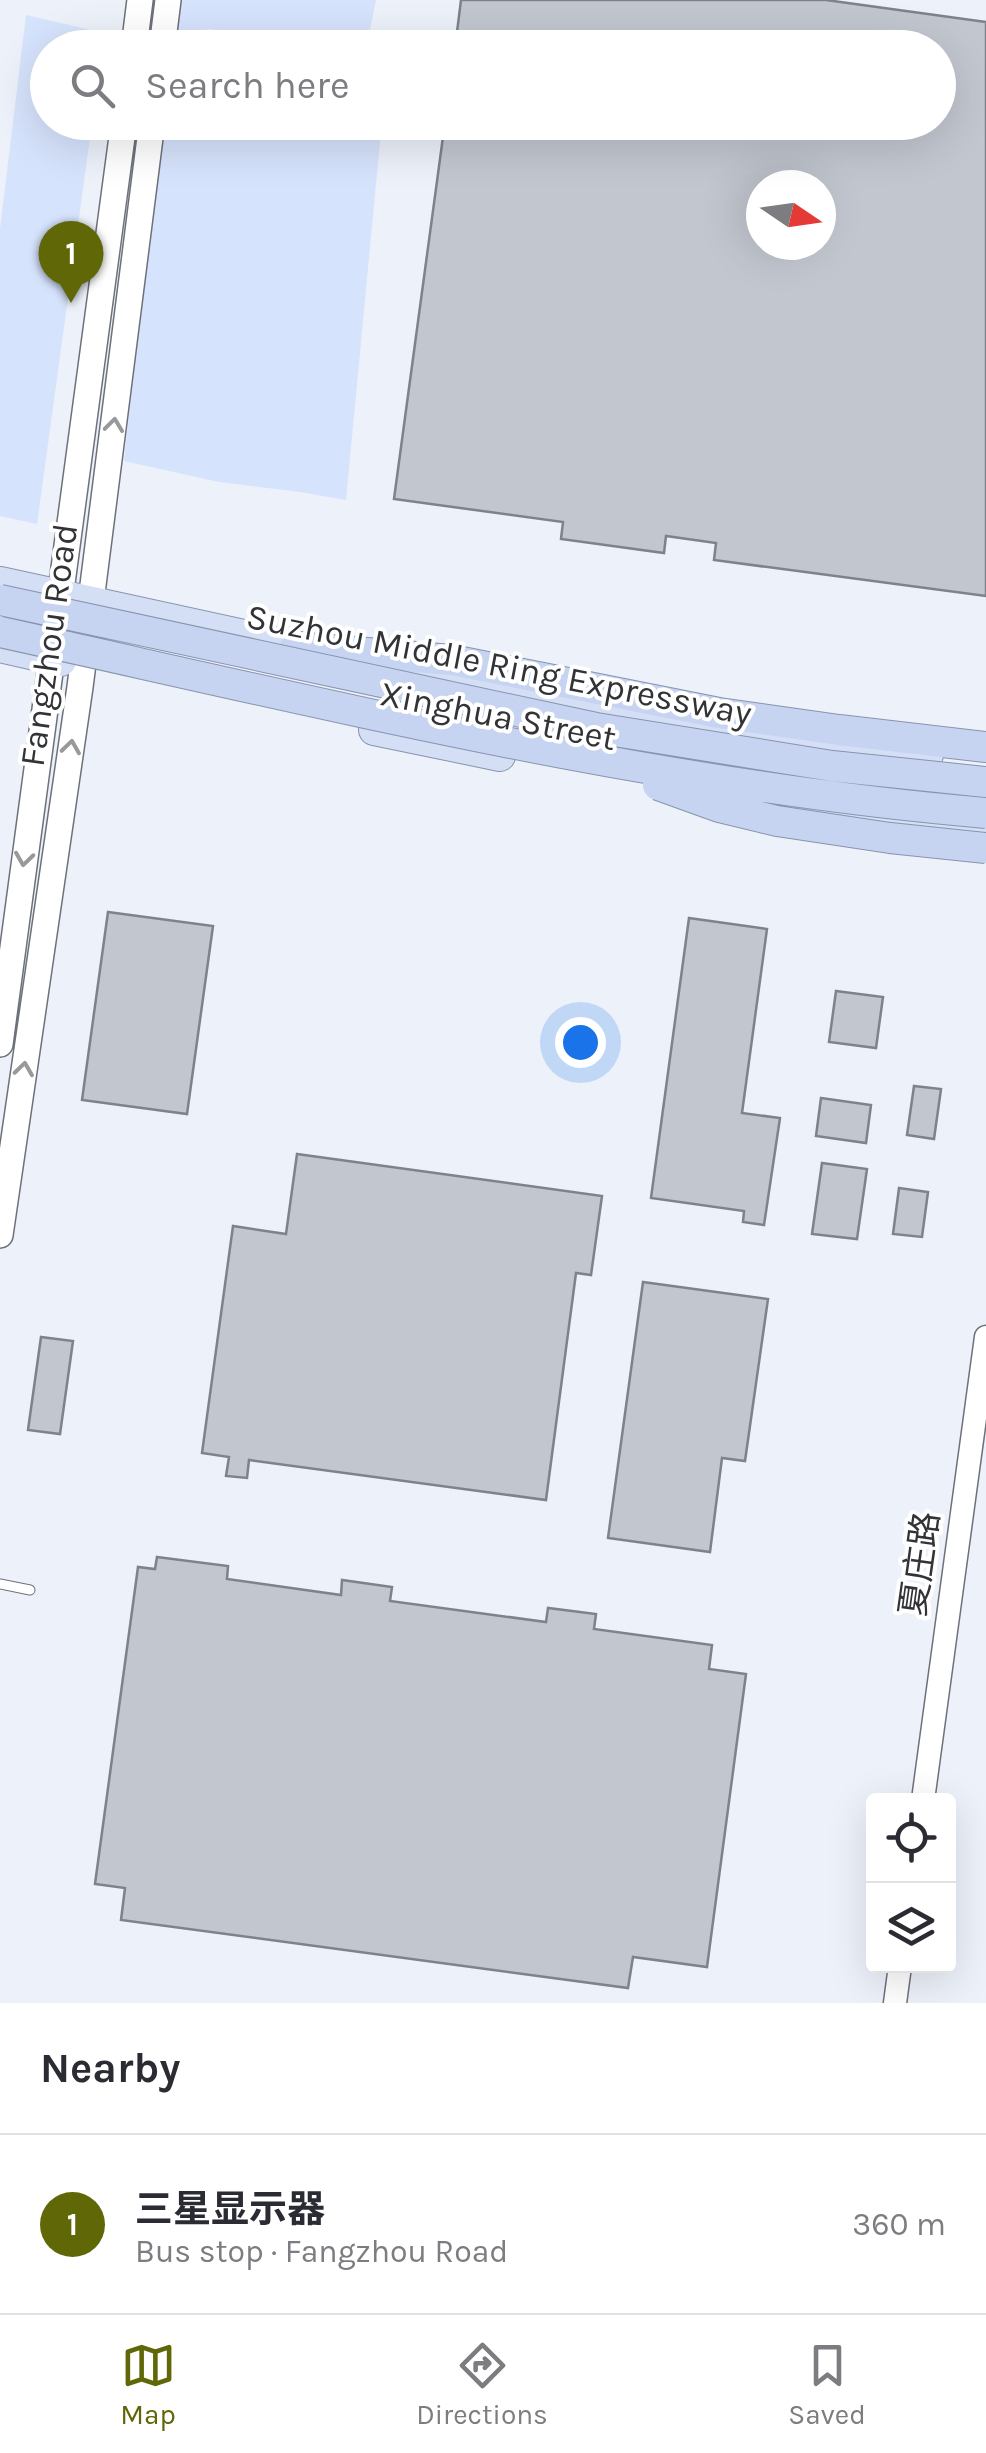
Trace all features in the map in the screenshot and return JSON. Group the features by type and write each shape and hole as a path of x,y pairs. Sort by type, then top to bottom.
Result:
{"highway":[{"name":"Suzhou Middle Ring Expressway","path":"0,600 596,728 832,766 986,782"},
{"name":"Suzhou Middle Ring Expressway","path":"0,632 590,759 828,797 986,813"},
{"path":"295,647 452,660 719,714 986,746"},
{"path":"590,759 719,808 874,836 986,848"}],"main road":[{"path":"136,30 140,0"},
{"path":"164,30 168,0"},
{"name":"Fangzhou Road","path":"0,1044 122,140"},
{"name":"Fangzhou Road","path":"0,1234 92,602 150,140"},
{"name":"Xinghua Street","path":"0,582 295,647 718,728 836,746 986,760"},
{"name":"Xinghua Street","path":"0,648 438,744 587,772 825,815 986,828"}],"street":[{"name":"夏庄路","path":"923,1793 986,1337"},
{"path":"895,2003 899,1973"}],"lane":[{"path":"0,1584 30,1590"}],"shaded area":[{"path":"176,0 376,0 370,30 172,30"},
{"path":"26,15 91,30 30,30 30,140 90,140 37,524 0,516 0,229"},
{"path":"158,140 380,140 346,500 219,482 124,461"}],"building":[{"path":"461,0 826,0 986,22 986,596 714,560 716,543 666,536 664,553 561,539 563,522 394,499 443,140 956,140 956,30 457,30"},
{"path":"108,912 213,926 187,1114 82,1100"},
{"path":"689,918 767,929 742,1113 780,1118 764,1225 743,1222 744,1211 651,1198"},
{"path":"836,991 883,997 876,1048 829,1042"},
{"path":"914,1086 941,1089 934,1139 907,1135"},
{"path":"821,1098 871,1105 866,1143 816,1136"},
{"path":"297,1154 602,1196 591,1275 576,1273 546,1500 249,1460 247,1478 226,1476 229,1457 202,1453 233,1226 286,1234"},
{"path":"822,1163 867,1169 857,1239 812,1234"},
{"path":"899,1188 928,1192 922,1237 893,1234"},
{"path":"643,1282 768,1299 745,1461 722,1458 710,1552 608,1538"},
{"path":"41,1337 73,1341 60,1434 28,1430"},
{"path":"157,1557 228,1566 227,1579 341,1595 342,1580 392,1587 390,1601 546,1622 548,1608 596,1614 594,1629 712,1645 709,1669 746,1674 707,1967 633,1957 628,1988 121,1920 125,1888 95,1884 138,1567 155,1569"}],"place":[{"name":"三星显示器","path":"71,303"}]}
